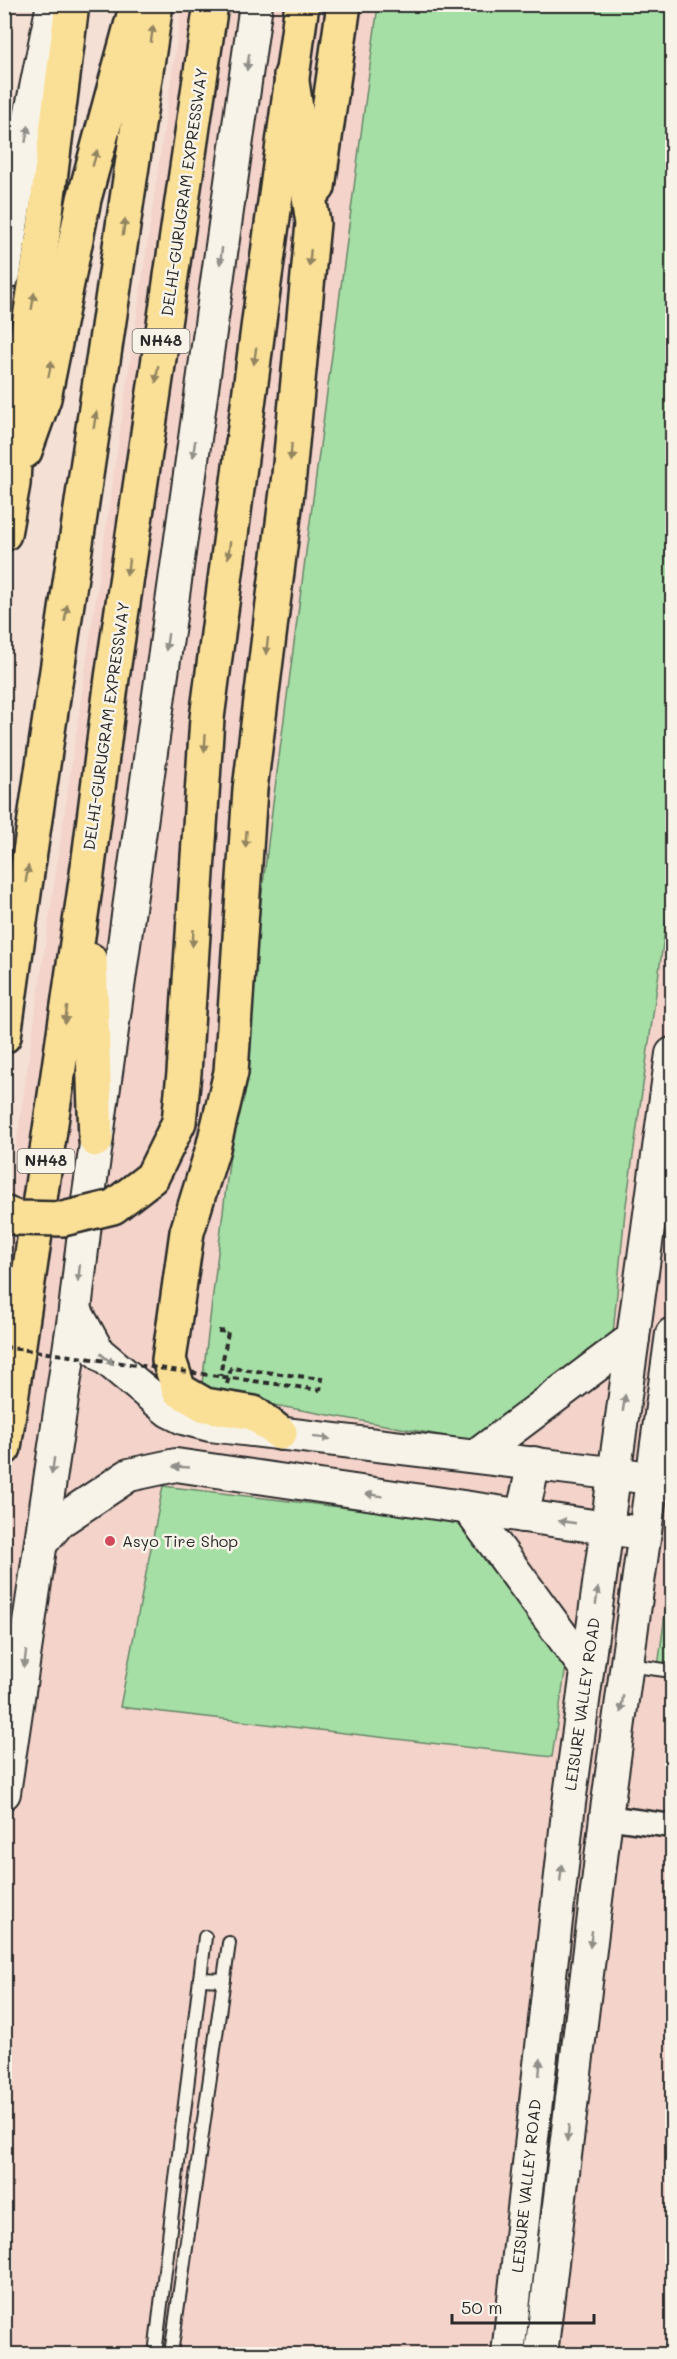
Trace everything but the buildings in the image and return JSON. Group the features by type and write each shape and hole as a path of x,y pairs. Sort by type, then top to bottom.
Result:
{"main road":[{"path":"4,534 13,484 17,402 44,228 72,4"},
{"path":"13,484 44,398 84,199 136,4"},
{"name":"NH48","path":"4,1036 156,4"},
{"name":"DELHI-GURUGRAM EXPRESSWAY","path":"4,1448 87,874 112,678 211,4"},
{"path":"4,1213 17,1218 63,1219 113,1207 152,1177 179,1122 207,718 302,4"},
{"path":"280,1433 254,1413 205,1405 179,1390 169,1360 188,1232 213,1148 231,1072 250,789 289,475 313,223 344,4"},
{"path":"291,75 313,223"},
{"path":"87,874 96,1140"}],"street":[{"path":"4,274 20,167 53,4"},
{"path":"5,1785 75,1310 96,1140 256,4"},
{"name":"LEISURE VALLEY ROAD","path":"505,2350 569,1803 633,1338 665,1164 672,1054"},
{"path":"75,1310 98,1352 169,1411 183,1418 210,1425 653,1479"},
{"name":"LEISURE VALLEY ROAD","path":"541,2355 606,1817 672,1334"},
{"path":"476,1456 633,1338"},
{"path":"522,1516 534,1463"},
{"path":"42,1542 60,1521 129,1475 176,1465 645,1534"},
{"path":"469,1509 587,1670"},
{"path":"606,1817 672,1826"}],"lane":[{"path":"627,1665 672,1671"},
{"path":"155,2355 205,1937"},
{"path":"171,2355 229,1943"},
{"path":"200,1979 224,1980"},
{"path":"165,2267 183,2268"}],"path":[{"path":"218,1331 228,1332 220,1376"},
{"path":"4,1347 220,1376 231,1378 287,1385 320,1390 322,1378 231,1368 229,1376 227,1385"}],"shaded area":[{"path":"182,5 672,5 672,2354 5,2354 5,1222"}],"green space":[{"path":"378,5 672,5 672,880 625,1212 613,1333 473,1441 201,1392 273,803"},
{"path":"163,1486 466,1522 566,1666 552,1757 120,1707"},
{"path":"672,1561 672,1669 658,1667"}],"place":[{"name":"Asyo Tire Shop","path":"110,1541"}]}
